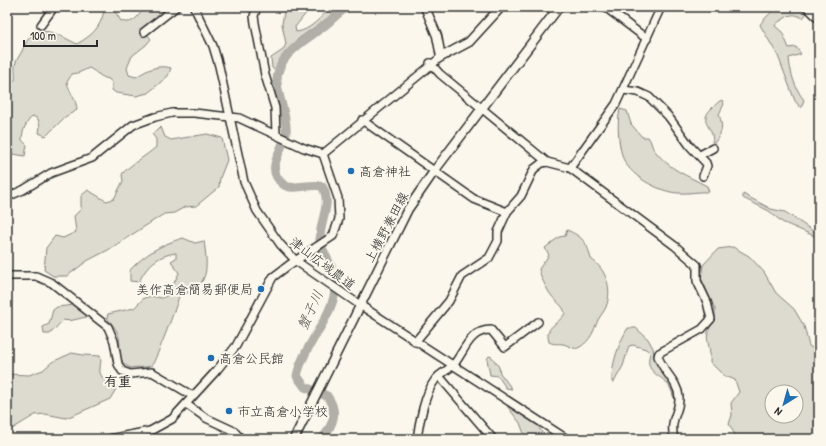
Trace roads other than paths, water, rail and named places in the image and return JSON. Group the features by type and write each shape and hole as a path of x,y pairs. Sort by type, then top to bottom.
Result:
{"main road":[{"path":"425,7 437,36 441,57 469,42 501,7"},
{"name":"上横野兼田線","path":"294,439 398,225 435,170 559,7"}],"street":[{"path":"41,25 54,7"},
{"name":"津山広域農道","path":"194,7 213,46 238,160 251,199 272,235 296,261 332,286 452,366 567,439"},
{"path":"257,7 254,16 254,23 281,138"},
{"path":"605,7 647,39"},
{"path":"570,168 610,114 623,90 661,7"},
{"path":"806,7 819,19"},
{"path":"144,32 175,8"},
{"path":"323,154 430,64 441,57"},
{"path":"430,64 440,74 547,162 570,168 694,260 697,265 697,281 707,302 711,319 702,329 659,353 658,356 678,390 678,404 672,424 674,439"},
{"path":"623,90 638,92 653,101 672,120 690,146 700,155 707,166 703,176"},
{"path":"7,197 23,190 51,173 92,158 127,129 142,120 172,113 194,113 239,118 281,138 323,154 337,191 339,219 333,236 279,272 274,277 236,346 194,396 172,419 158,428 109,439"},
{"path":"362,120 435,170 474,199 507,212"},
{"path":"700,155 713,148"},
{"path":"416,342 449,301 462,276 489,258 496,246 498,232 507,212 526,190 534,169 538,165 547,162"},
{"path":"7,276 36,276 52,283 108,327 114,341 118,364 122,371 130,374 152,372 194,396"},
{"path":"417,439 427,398 435,380 452,366 471,338 481,331 491,330 505,347 538,322"},
{"path":"439,376 493,439"},
{"path":"186,404 206,418 234,431 241,439"}],"waterway":[{"name":"蟹子川","path":"322,439 332,423 334,413 331,402 327,396 305,387 297,376 306,352 325,319 334,295 336,283 334,272 323,251 320,240 326,199 322,186 312,185 287,187 278,179 275,173 276,160 286,133 284,114 277,82 281,64 293,49 348,7"}],"place":[{"name":"高倉神社","path":"351,171"},
{"name":"美作高倉簡易郵便局","path":"261,289"},
{"name":"高倉公民館","path":"211,358"},
{"name":"市立高倉小学校","path":"229,411"}],"district":[{"name":"有重","path":"118,381"}]}
